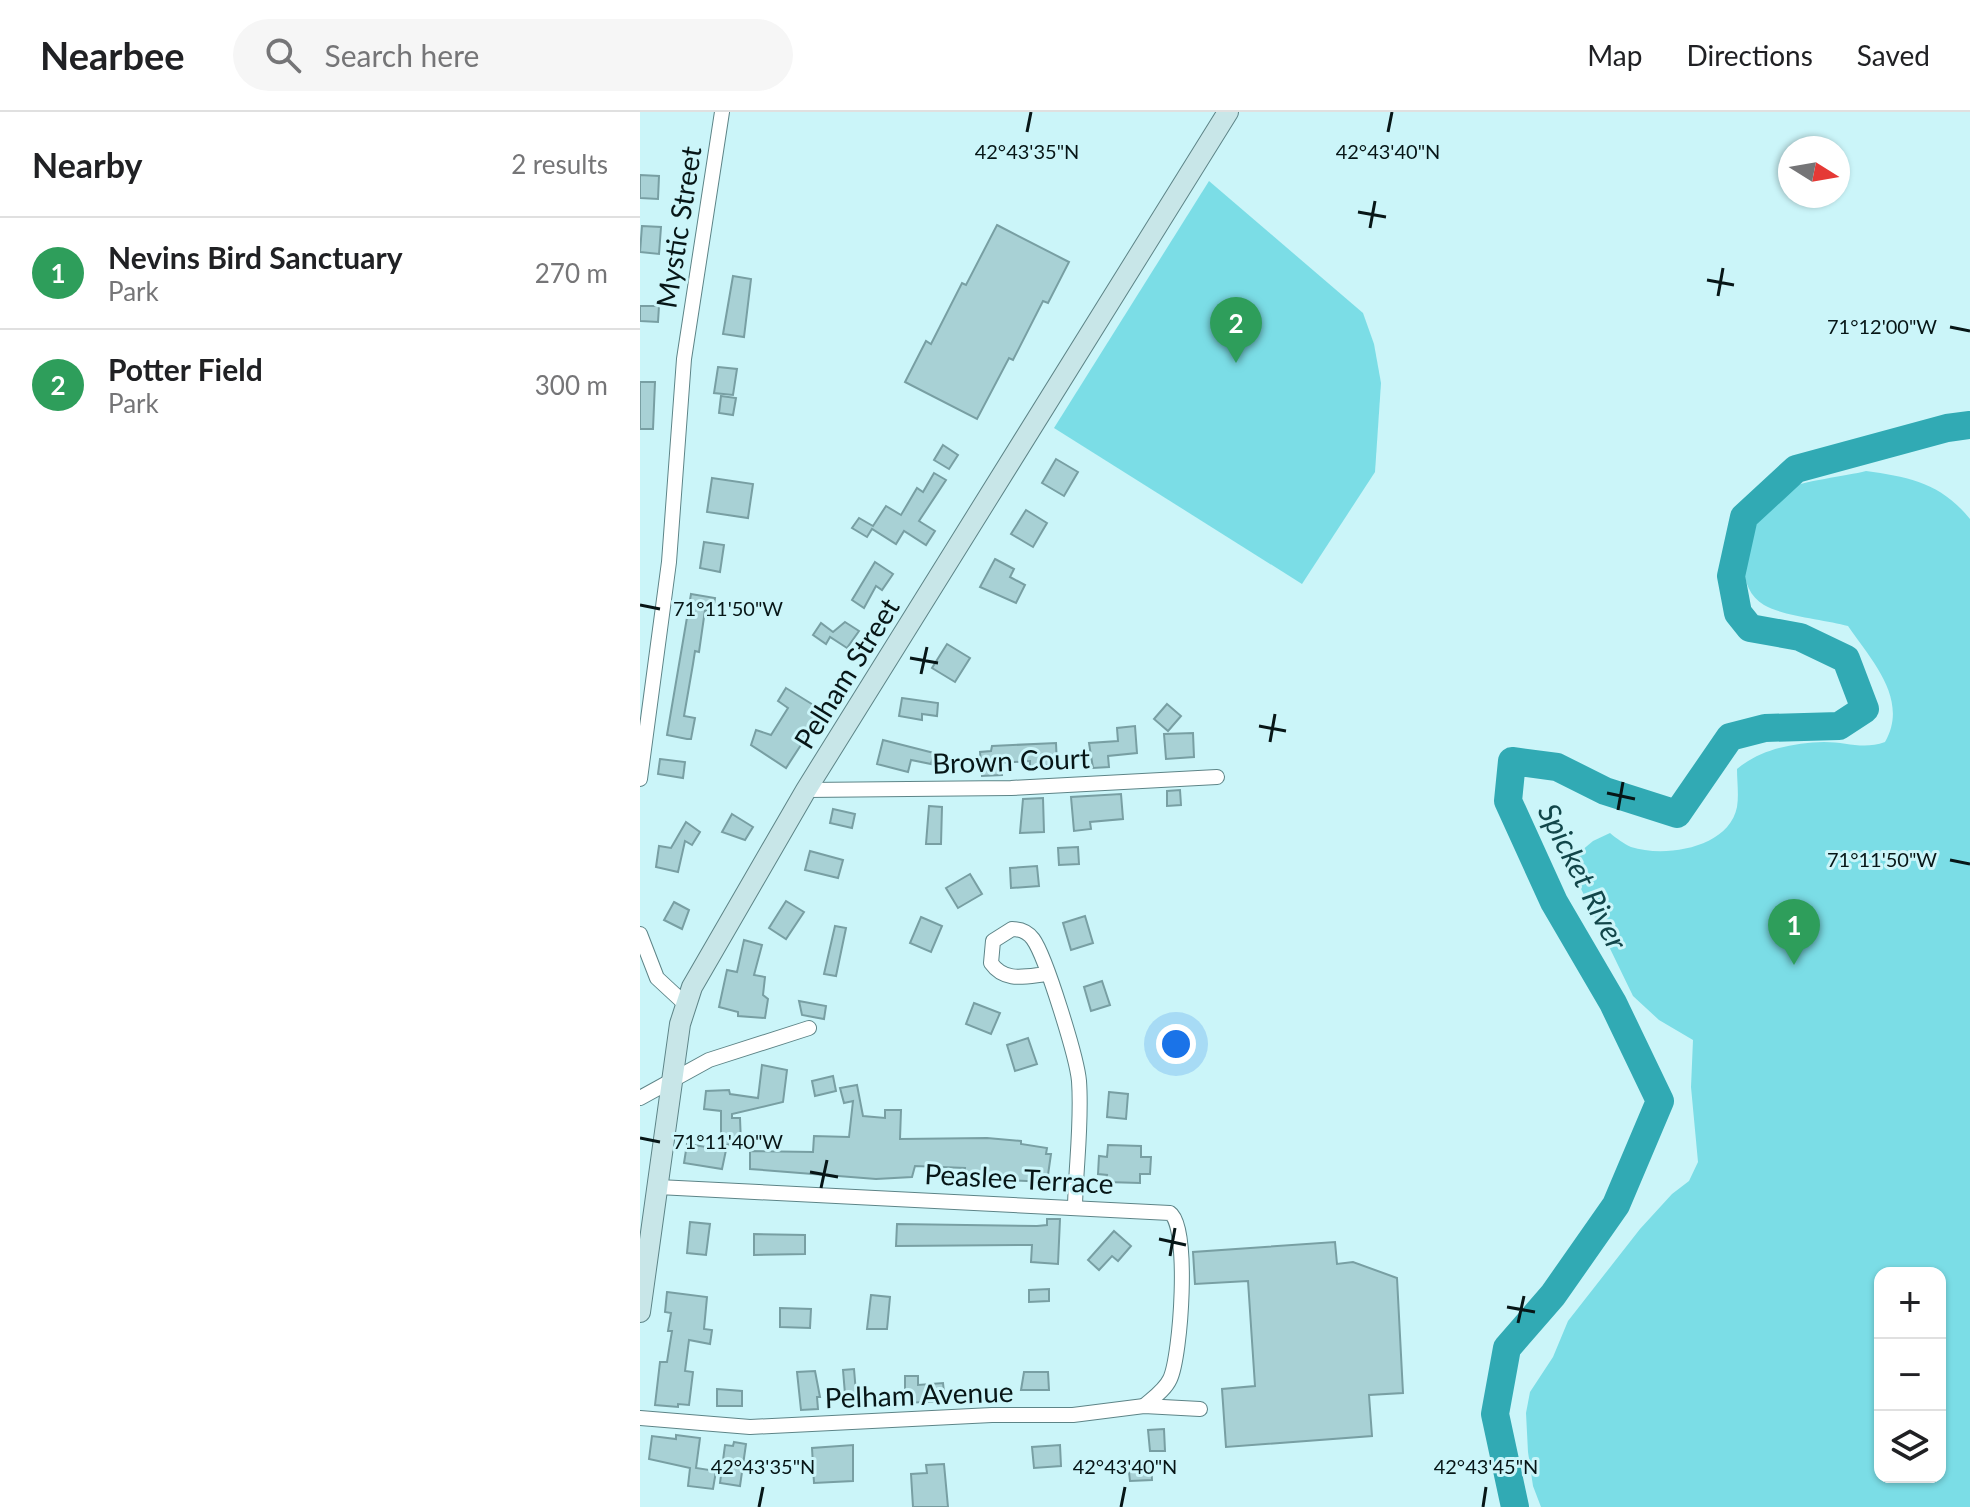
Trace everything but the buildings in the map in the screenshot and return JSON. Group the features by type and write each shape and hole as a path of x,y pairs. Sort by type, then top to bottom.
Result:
{"main road":[{"name":"Pelham Street","path":"640,1312 684,1003 806,790 1228,112"}],"street":[{"name":"Mystic Street","path":"640,779 669,562 684,359 722,112"},
{"name":"Brown Court","path":"806,790 1011,788 1217,777"},
{"path":"640,934 657,978 684,1003"},
{"path":"1047,974 1078,1070 1075,1206"},
{"path":"640,1098 652,1095 676,1076 709,1060 809,1028"},
{"name":"Peaslee Terrace","path":"658,1187 1160,1210 1170,1213 1177,1221 1181,1276 1178,1352 1170,1379 1144,1406"},
{"name":"Pelham Avenue","path":"640,1418 750,1427 992,1415 1073,1415 1144,1406 1200,1409"}],"shaded area":[{"path":"1209,181 1363,313 1374,344 1381,383 1375,472 1302,584 1054,428"},
{"path":"1866,471 1910,479 1948,497 1970,519 1970,1507 1541,1507 1533,1486 1528,1452 1526,1413 1530,1392 1553,1357 1568,1321 1640,1229 1672,1194 1689,1181 1698,1162 1691,1087 1693,1040 1659,1020 1633,996 1568,862 1593,841 1610,833 1628,846 1645,850 1677,850 1709,841 1732,821 1738,802 1737,769 1756,756 1812,743 1862,746 1885,742 1893,711 1890,696 1877,667 1848,626 1772,609 1752,594 1746,579 1744,562 1747,544 1763,511 1787,489"}],"waterway":[{"name":"Spicket River","path":"1515,1507 1495,1414 1507,1348 1553,1295 1616,1205 1660,1101 1613,1003 1554,902 1508,801 1512,761 1557,767 1605,791 1677,814 1730,737 1765,728 1839,726 1865,709 1846,659 1800,637 1750,628 1738,613 1731,576 1744,517 1796,469 1947,428 1970,425"}],"place":[{"name":"Potter Field","path":"1236,363"},
{"name":"Nevins Bird Sanctuary","path":"1794,965"}]}
